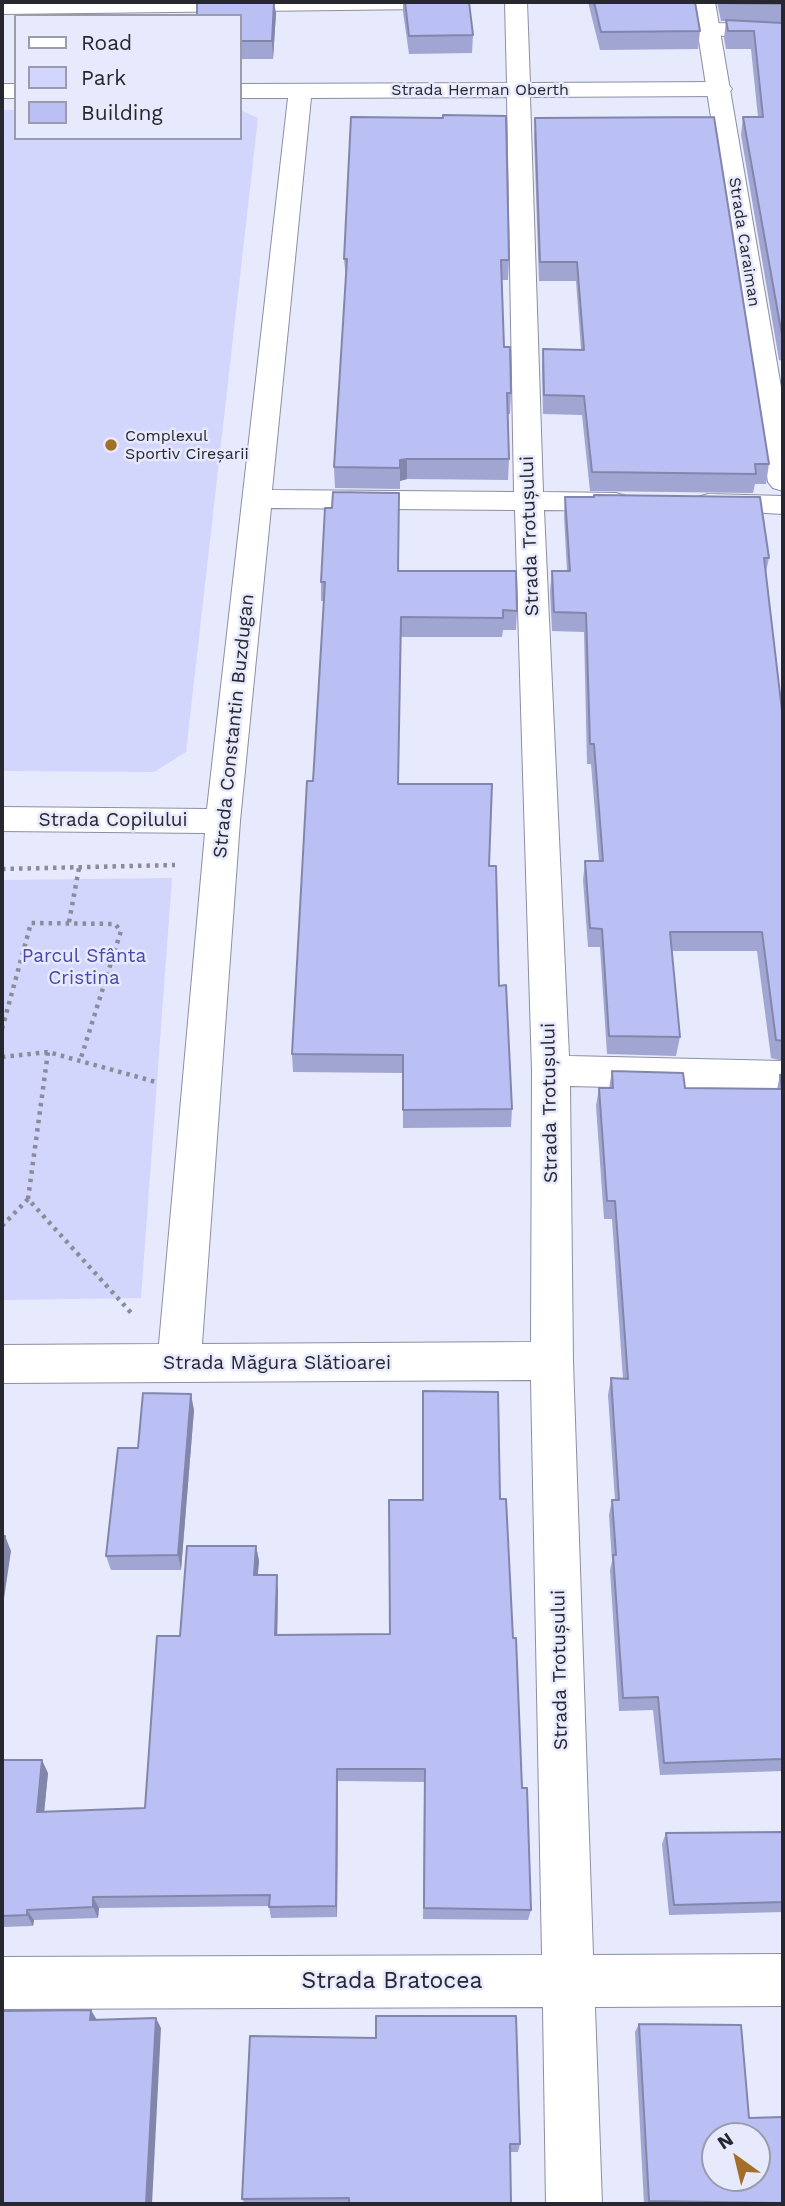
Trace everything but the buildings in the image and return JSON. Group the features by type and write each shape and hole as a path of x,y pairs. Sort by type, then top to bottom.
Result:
{"street":[{"path":"2,7 130,8 425,2"},
{"name":"Strada Trotușului","path":"516,2 528,501 551,1071 552,1361 574,2204"},
{"name":"Strada Caraiman","path":"704,2 783,482"},
{"path":"710,30 783,31"},
{"name":"Strada Herman Oberth","path":"242,91 720,89"},
{"name":"Strada Constantin Buzdugan","path":"178,1363 223,821 300,90"},
{"path":"258,499 639,502"},
{"path":"681,503 783,505"},
{"name":"Strada Copilului","path":"2,819 223,821"},
{"path":"551,1071 783,1076"},
{"name":"Strada Măgura Slătioarei","path":"2,1364 552,1361"},
{"name":"Strada Bratocea","path":"2,1983 783,1980"}],"path":[{"path":"69,922 79,868"},
{"path":"2,1030 28,928 36,922 115,924 121,931 80,1061"},
{"path":"2,1057 48,1052 157,1082 202,1084"},
{"path":"2,1226 28,1199 48,1052"},
{"path":"28,1199 178,1363"}],"green space":[{"name":"Complexul Sportiv Cireșarii","path":"2,110 14,110 14,140 242,140 242,111 258,118 186,752 154,772 2,771"},
{"name":"Parcul Sfânta Cristina","path":"172,878 141,1298 2,1300 2,880"}],"place":[{"name":"Complexul Sportiv Cireșarii","path":"111,445"}]}
